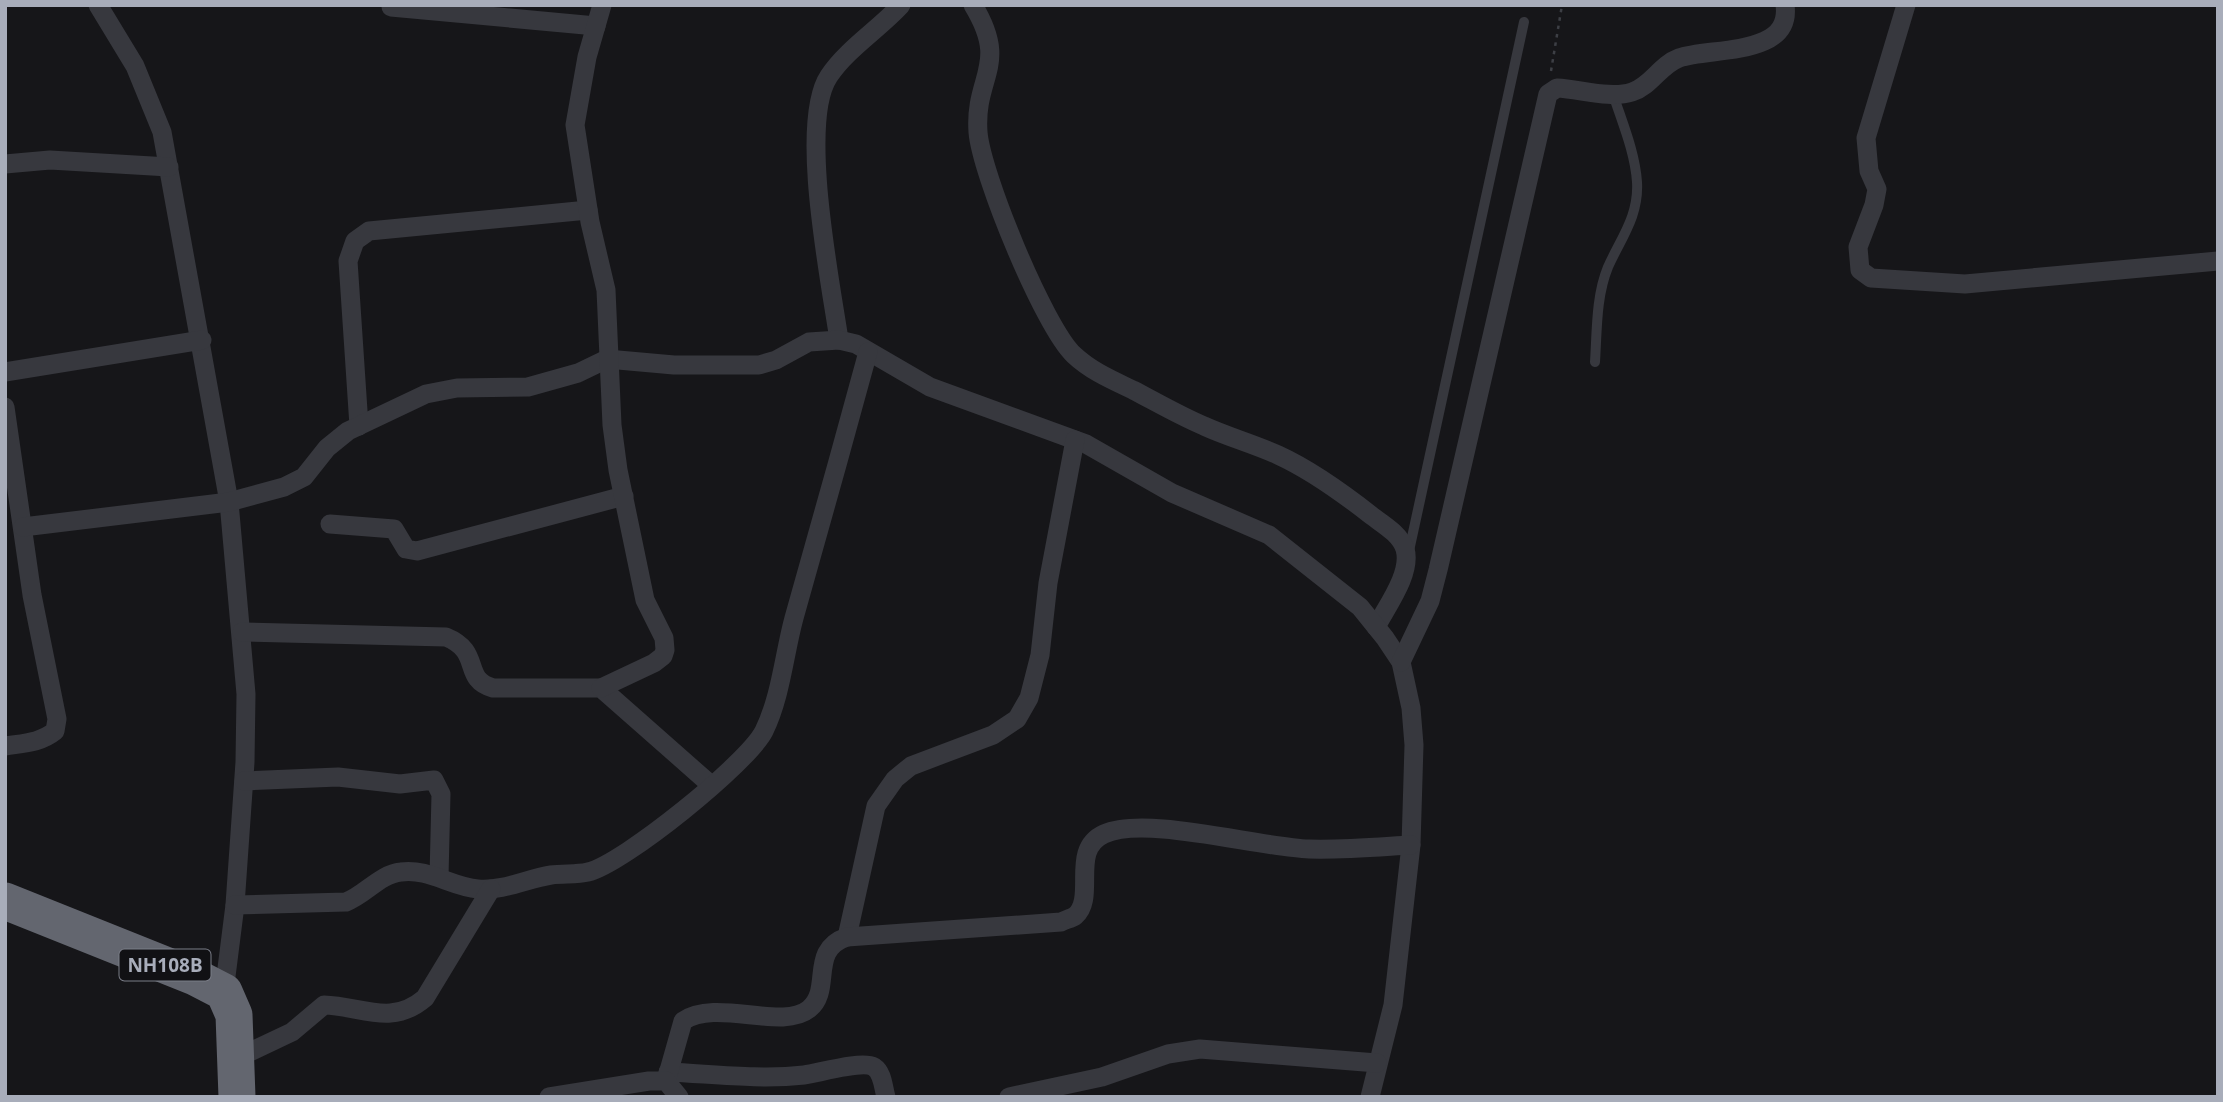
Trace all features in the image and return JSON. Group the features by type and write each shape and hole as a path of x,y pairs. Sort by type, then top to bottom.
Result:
{"highway":[{"name":"NH108B","path":"5,901 195,977 224,992 234,1015 237,1097"}],"street":[{"path":"98,5 145,88 162,132 202,340 229,502 243,632 246,694 244,781 235,905 224,992"},
{"path":"243,632 446,637 461,643 468,652 476,680 493,688 601,688 663,656 664,638 645,600 612,425 606,290 588,210 575,125 578,101 602,5"},
{"path":"839,340 819,216 819,96 828,77 901,5"},
{"path":"973,5 987,28 992,50 979,110 978,132 983,155 1030,282 1051,327 1072,354 1092,369 1202,425 1281,456 1352,500 1401,539 1406,551 1405,569 1376,627"},
{"path":"1401,662 1430,601 1436,580 1548,93 1557,88 1630,93 1642,88 1666,65 1679,58 1731,50 1773,37 1782,29 1787,18 1785,5"},
{"path":"1906,5 1866,138 1869,171 1877,189 1874,205 1858,247 1860,270 1871,278 1965,284 2218,261"},
{"path":"390,7 596,26"},
{"path":"5,164 50,160 169,167"},
{"path":"359,426 348,261 355,241 369,231 588,210"},
{"path":"5,372 202,340"},
{"path":"23,527 229,502 284,487 304,477 327,448 359,426 426,394 457,388 528,387 578,373 607,359 674,365 759,365 776,360 809,342 839,340 868,352 930,387 1075,440 1192,503 1269,535 1360,607 1401,662 1414,745 1411,845 1393,1004 1370,1097"},
{"path":"235,905 346,902 360,896 390,874 403,871 439,877 465,886 491,889 603,867 623,856 750,751 770,717 868,352"},
{"path":"5,407 32,595 57,719 55,731 48,737 5,746"},
{"path":"847,937 876,806 895,779 911,766 993,735 1017,719 1029,698 1040,655 1048,583 1075,440"},
{"path":"330,524 394,529 406,549 417,551 624,496"},
{"path":"601,688 711,785"},
{"path":"244,781 338,777 400,784 434,780 441,794 439,877"},
{"path":"679,1097 667,1077 678,1030 683,1021 692,1014 797,1015 809,1009 816,1000 825,954 830,945 847,937 1061,922 1075,916 1081,907 1088,849 1100,836 1114,830 1148,827 1257,844 1310,849 1411,845"},
{"path":"237,1058 292,1032 324,1005 378,1014 413,1009 425,998 491,889"},
{"path":"1009,1097 1102,1077 1168,1054 1200,1049 1377,1063"},
{"path":"550,1097 590,1093 667,1077 802,1075 862,1065 873,1066 880,1074 886,1097"}],"lane":[{"path":"1405,569 1524,22"},
{"path":"1595,362 1601,292 1608,268 1634,214 1637,183 1632,156 1613,93"}],"path":[{"path":"1548,93 1562,5"}]}
